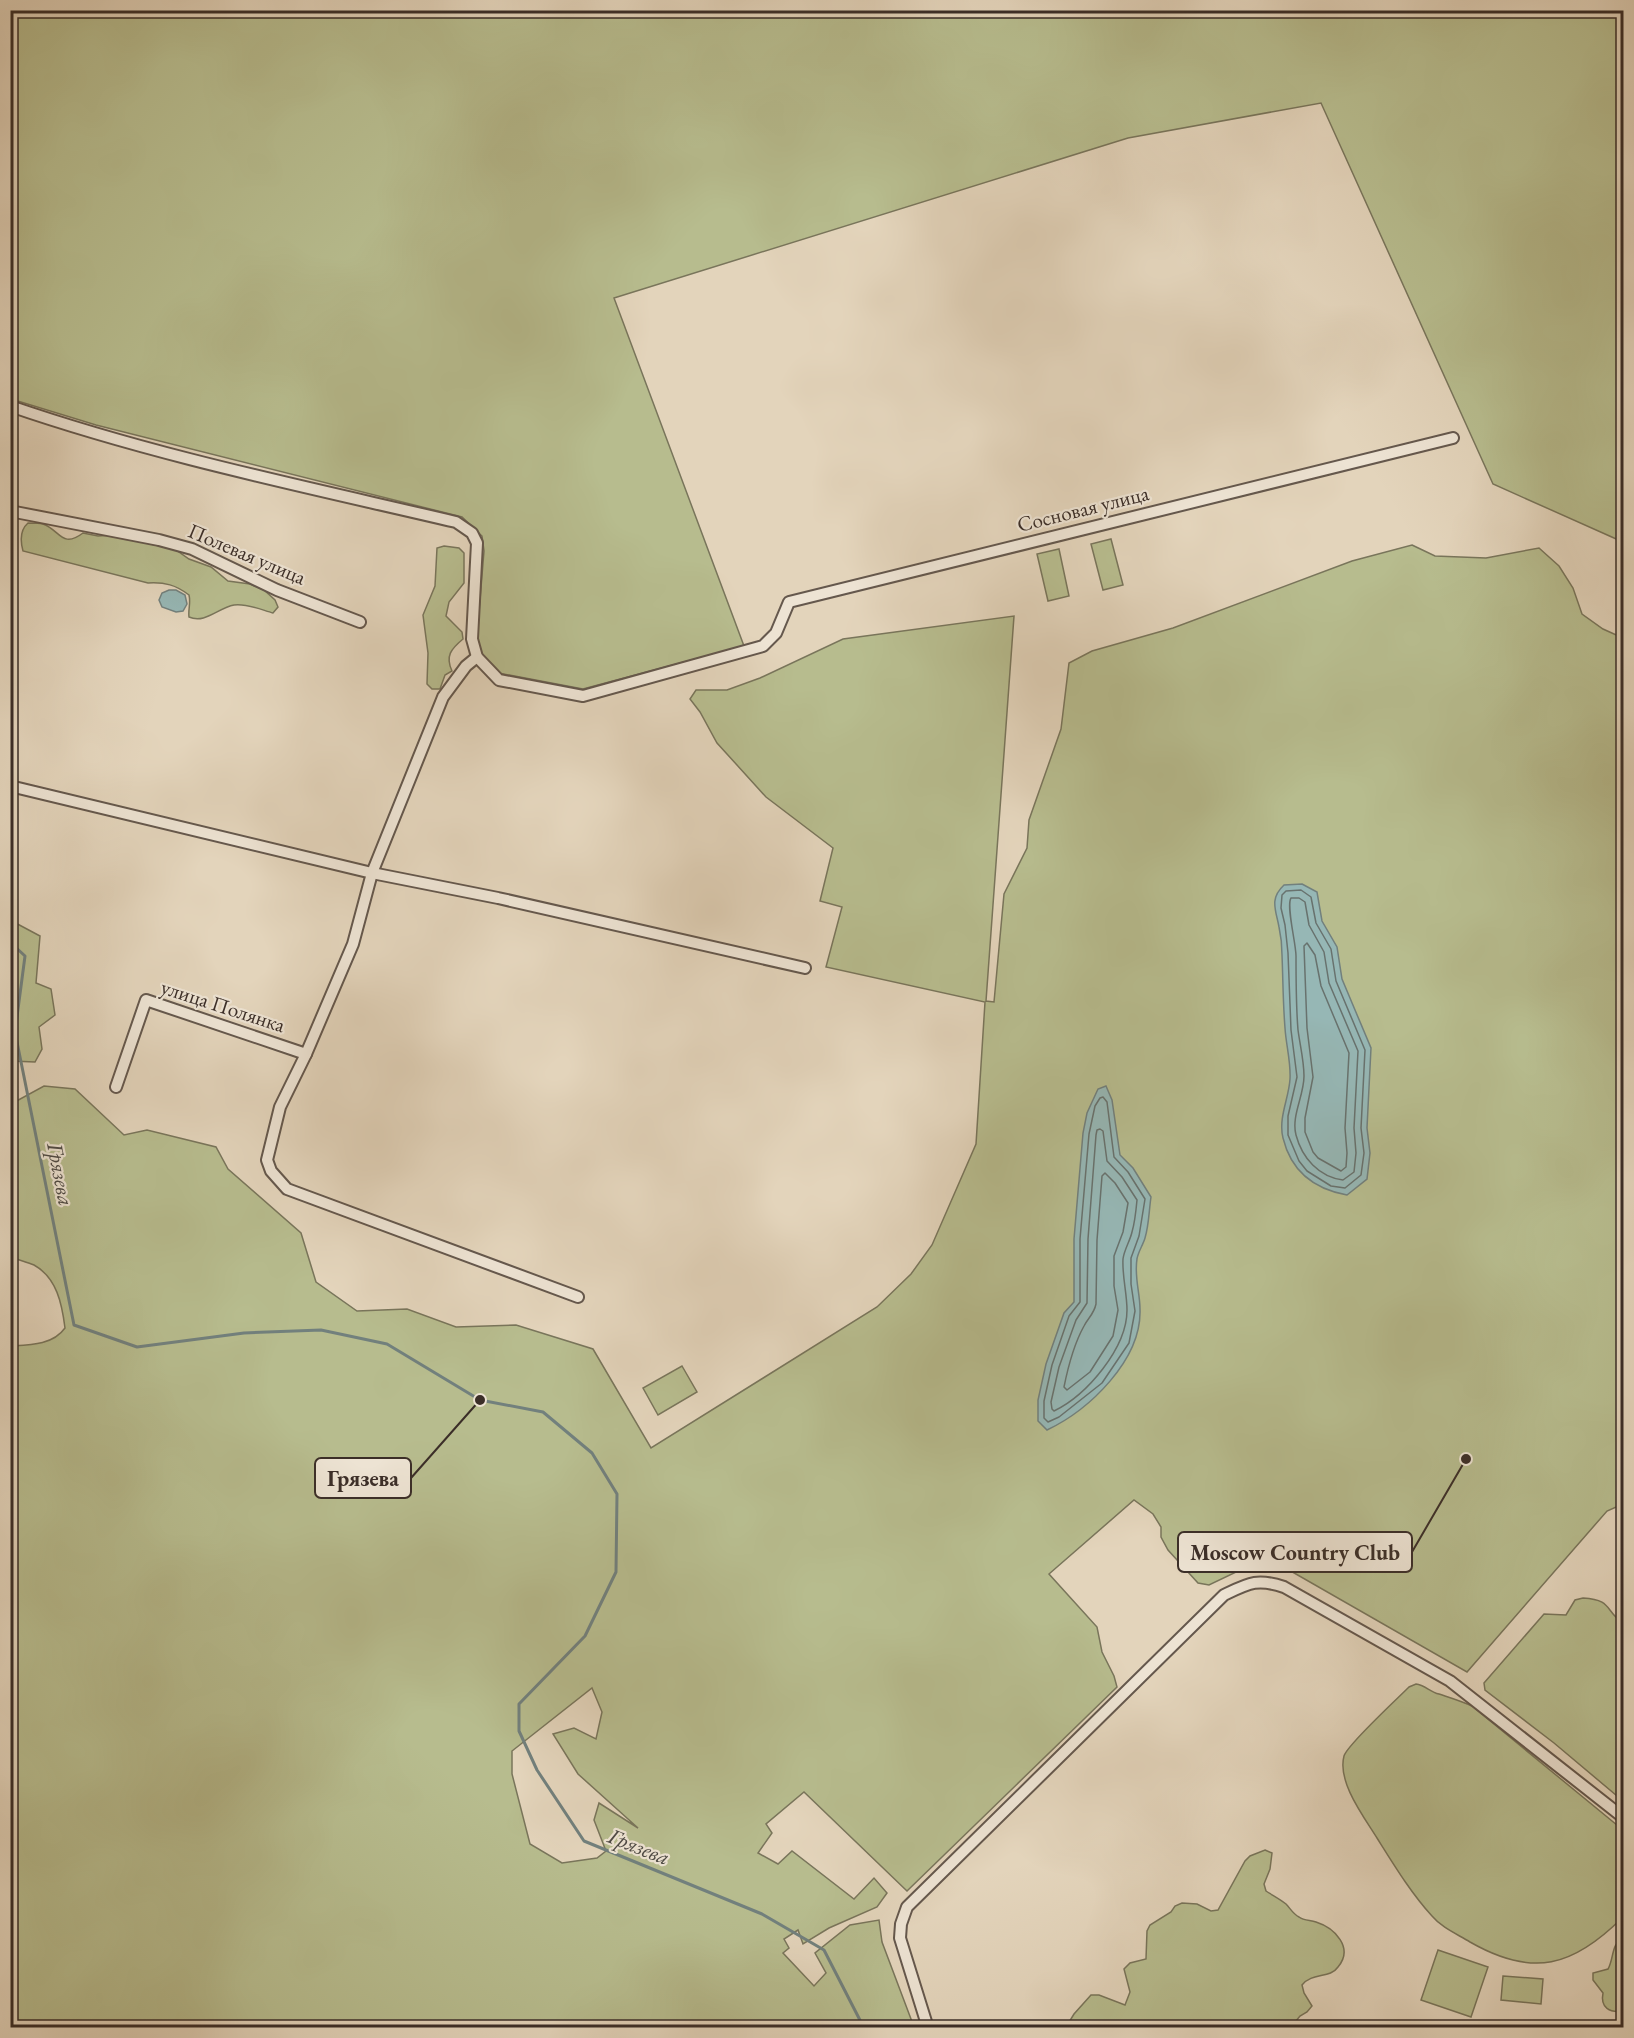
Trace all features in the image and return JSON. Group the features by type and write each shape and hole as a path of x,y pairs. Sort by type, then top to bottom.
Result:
{"street":[{"path":"10,406 58,423 226,468 456,522 472,533 477,543 472,639 477,657 466,666 443,697 372,873 353,944 306,1054 280,1107 267,1160 271,1171 287,1189 578,1297"},
{"name":"Сосновая улица","path":"477,657 499,680 583,696 763,646 776,633 789,602 1453,438"},
{"name":"Полевая улица","path":"10,510 159,540 192,549 277,590 360,622"},
{"path":"10,786 372,873 509,900 805,968"},
{"name":"улица Полянка","path":"116,1087 146,1000 306,1054"},
{"path":"928,2028 900,1938 901,1924 908,1907 1224,1594 1250,1582 1271,1583 1284,1587 1450,1681 1623,1818"}],"green space":[{"path":"10,11 1623,11 1623,542 1493,484 1321,103 1128,138 614,298 744,646 583,689 498,673 481,656 477,636 484,551 482,536 462,517 96,425 11,399"},
{"path":"28,523 43,524 66,539 83,533 98,536 113,535 176,550 189,559 211,567 228,581 250,584 264,590 275,600 278,607 273,613 249,606 234,605 206,617 195,619 189,617 189,595 175,587 148,583 23,551 21,535"},
{"path":"1111,539 1123,585 1103,590 1091,544"},
{"path":"1412,545 1435,556 1486,558 1539,548 1559,566 1573,588 1582,614 1603,629 1623,638 1623,1504 1607,1511 1467,1672 1282,1566 1259,1561 1209,1585 1198,1583 1168,1550 1161,1537 1161,1527 1153,1514 1134,1500 1049,1574 1097,1627 1102,1652 1117,1687 907,1891 804,1792 766,1824 772,1833 758,1853 778,1864 792,1851 854,1899 874,1878 887,1893 877,1907 829,1928 803,1944 798,1930 784,1939 789,1948 783,1953 814,1986 826,1973 815,1953 850,1925 879,1920 882,1942 914,2027 11,2027 11,1346 48,1341 65,1328 57,1292 48,1277 34,1265 11,1257 11,1104 44,1086 75,1089 124,1135 147,1130 216,1147 228,1169 301,1233 316,1282 357,1311 407,1309 456,1327 516,1325 593,1349 651,1448 877,1307 911,1274 932,1245 976,1144 985,1002 826,967 842,907 820,901 833,848 766,797 717,743 690,699 696,690 727,690 760,678 843,639 1014,616 986,1001 994,1002 1004,894 1027,848 1029,820 1061,729 1069,663 1092,651 1173,628 1352,561","holes":["592,1688 602,1712 596,1739 574,1728 553,1734 578,1774 638,1828 599,1803 594,1820 606,1851 597,1858 562,1863 530,1844 512,1774 512,1751"]},
{"path":"444,546 459,548 464,553 464,583 449,602 446,616 462,632 463,639 450,653 449,661 452,671 445,675 440,689 432,689 427,684 428,653 423,615 435,586 437,548"},
{"path":"1059,549 1069,596 1048,601 1037,554"},
{"path":"10,920 40,936 36,983 51,989 55,1015 39,1027 42,1049 35,1062 11,1061"},
{"path":"682,1366 697,1392 658,1415 643,1388"},
{"path":"1583,1598 1604,1603 1623,1623 1623,1801 1554,1743 1485,1690 1484,1683 1544,1614 1566,1615 1575,1600"},
{"path":"1416,1684 1472,1706 1623,1830 1623,1917 1587,1947 1551,1962 1533,1963 1513,1960 1493,1953 1450,1931 1436,1920 1396,1868 1353,1799 1344,1777 1344,1756 1373,1722 1409,1687"},
{"path":"1265,1850 1272,1853 1270,1869 1264,1884 1266,1891 1284,1902 1301,1918 1330,1929 1343,1946 1342,1960 1335,1971 1311,1978 1302,1985 1312,2006 1291,2027 1066,2027 1091,1995 1099,1995 1125,2005 1130,1992 1124,1969 1130,1963 1146,1959 1147,1931 1150,1925 1182,1903 1197,1904 1211,1911 1218,1910 1245,1861 1250,1856"},
{"path":"1623,1939 1623,2011 1614,2011 1605,2006 1603,1993 1593,1980 1593,1973 1608,1969 1616,1944"},
{"path":"1438,1950 1488,1967 1471,2017 1421,2000"},
{"path":"1503,1976 1543,1979 1541,2004 1501,2000"}],"water":[{"path":"176,590 185,595 187,604 183,611 176,612 162,607 159,600 162,593"},
{"path":"1302,884 1317,892 1322,921 1337,947 1342,979 1371,1048 1367,1128 1370,1153 1367,1179 1347,1195 1324,1188 1306,1177 1292,1160 1283,1138 1283,1116 1290,1073 1284,1019 1282,945 1275,900 1284,885"},
{"path":"1106,1086 1112,1100 1120,1155 1133,1168 1151,1197 1146,1233 1136,1265 1140,1309 1138,1328 1132,1347 1110,1381 1080,1410 1047,1430 1038,1421 1038,1400 1046,1364 1064,1313 1074,1302 1074,1239 1083,1133 1087,1113 1098,1089"}],"waterway":[{"name":"Грязева","path":"10,942 25,956 15,1032 74,1325 137,1347 244,1333 321,1330 387,1344 480,1400 543,1412 592,1453 617,1494 616,1572 585,1636 519,1704 519,1731 537,1770 584,1841 762,1914 824,1950 864,2028"}],"place":[{"name":"Грязева","path":"480,1400"},
{"name":"Moscow Country Club","path":"1466,1459"}]}
